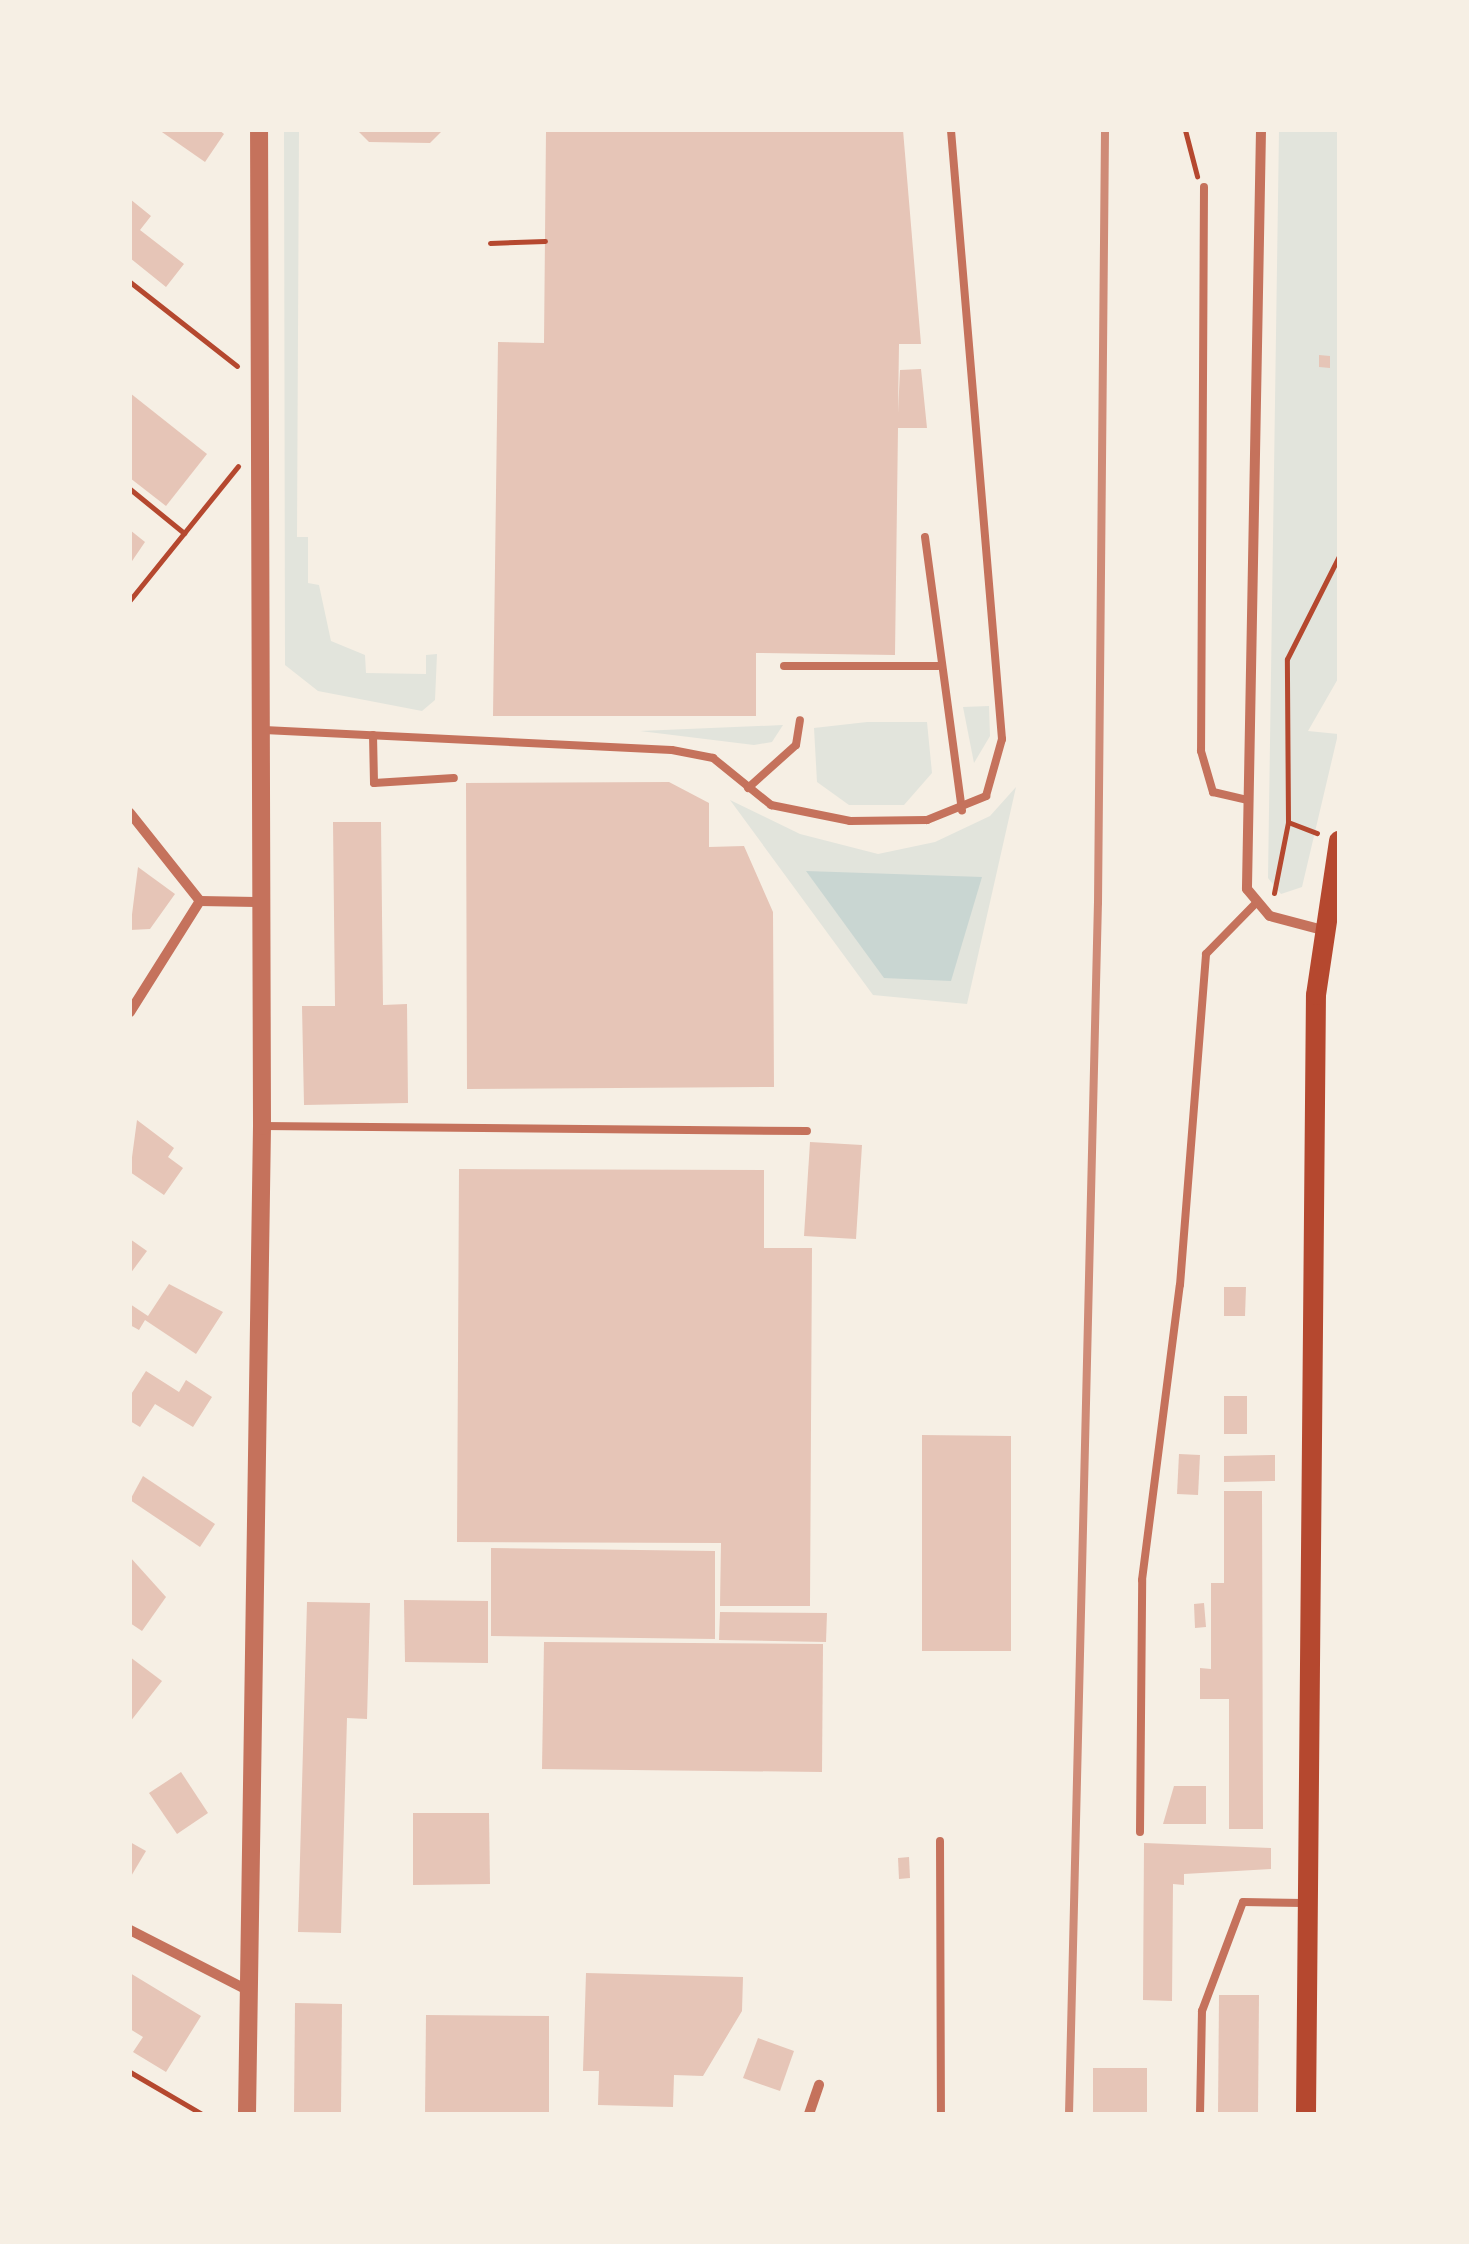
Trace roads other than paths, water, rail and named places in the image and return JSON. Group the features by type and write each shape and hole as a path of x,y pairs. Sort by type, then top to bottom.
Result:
{"main road":[{"path":"1306,2114 1323,930 1339,841"}],"street":[{"path":"247,2114 262,1126 264,730 259,130"},
{"path":"1260,130 1248,800 1254,906 1270,916 1323,930"},
{"path":"130,814 200,901"},
{"path":"200,901 263,902"},
{"path":"130,1012 200,901"},
{"path":"130,1930 249,1992"},
{"path":"809,2114 819,2085"}],"lane":[{"path":"264,730 672,750 713,758 772,805 850,822 962,811 986,796 1002,739 951,130"},
{"path":"1204,186 1200,751 1213,792 1248,800"},
{"path":"926,537 938,666 962,811"},
{"path":"784,666 938,666"},
{"path":"748,788 796,745 800,720"},
{"path":"373,735 374,784 454,778"},
{"path":"1140,1832 1142,1580 1180,1285 1206,954 1254,906"},
{"path":"262,1126 807,1131"},
{"path":"940,1841 941,2114"},
{"path":"1200,2114 1202,2011 1243,1902 1308,1904"}],"railway":[{"path":"1069,2114 1098,903 1105,130"}]}
